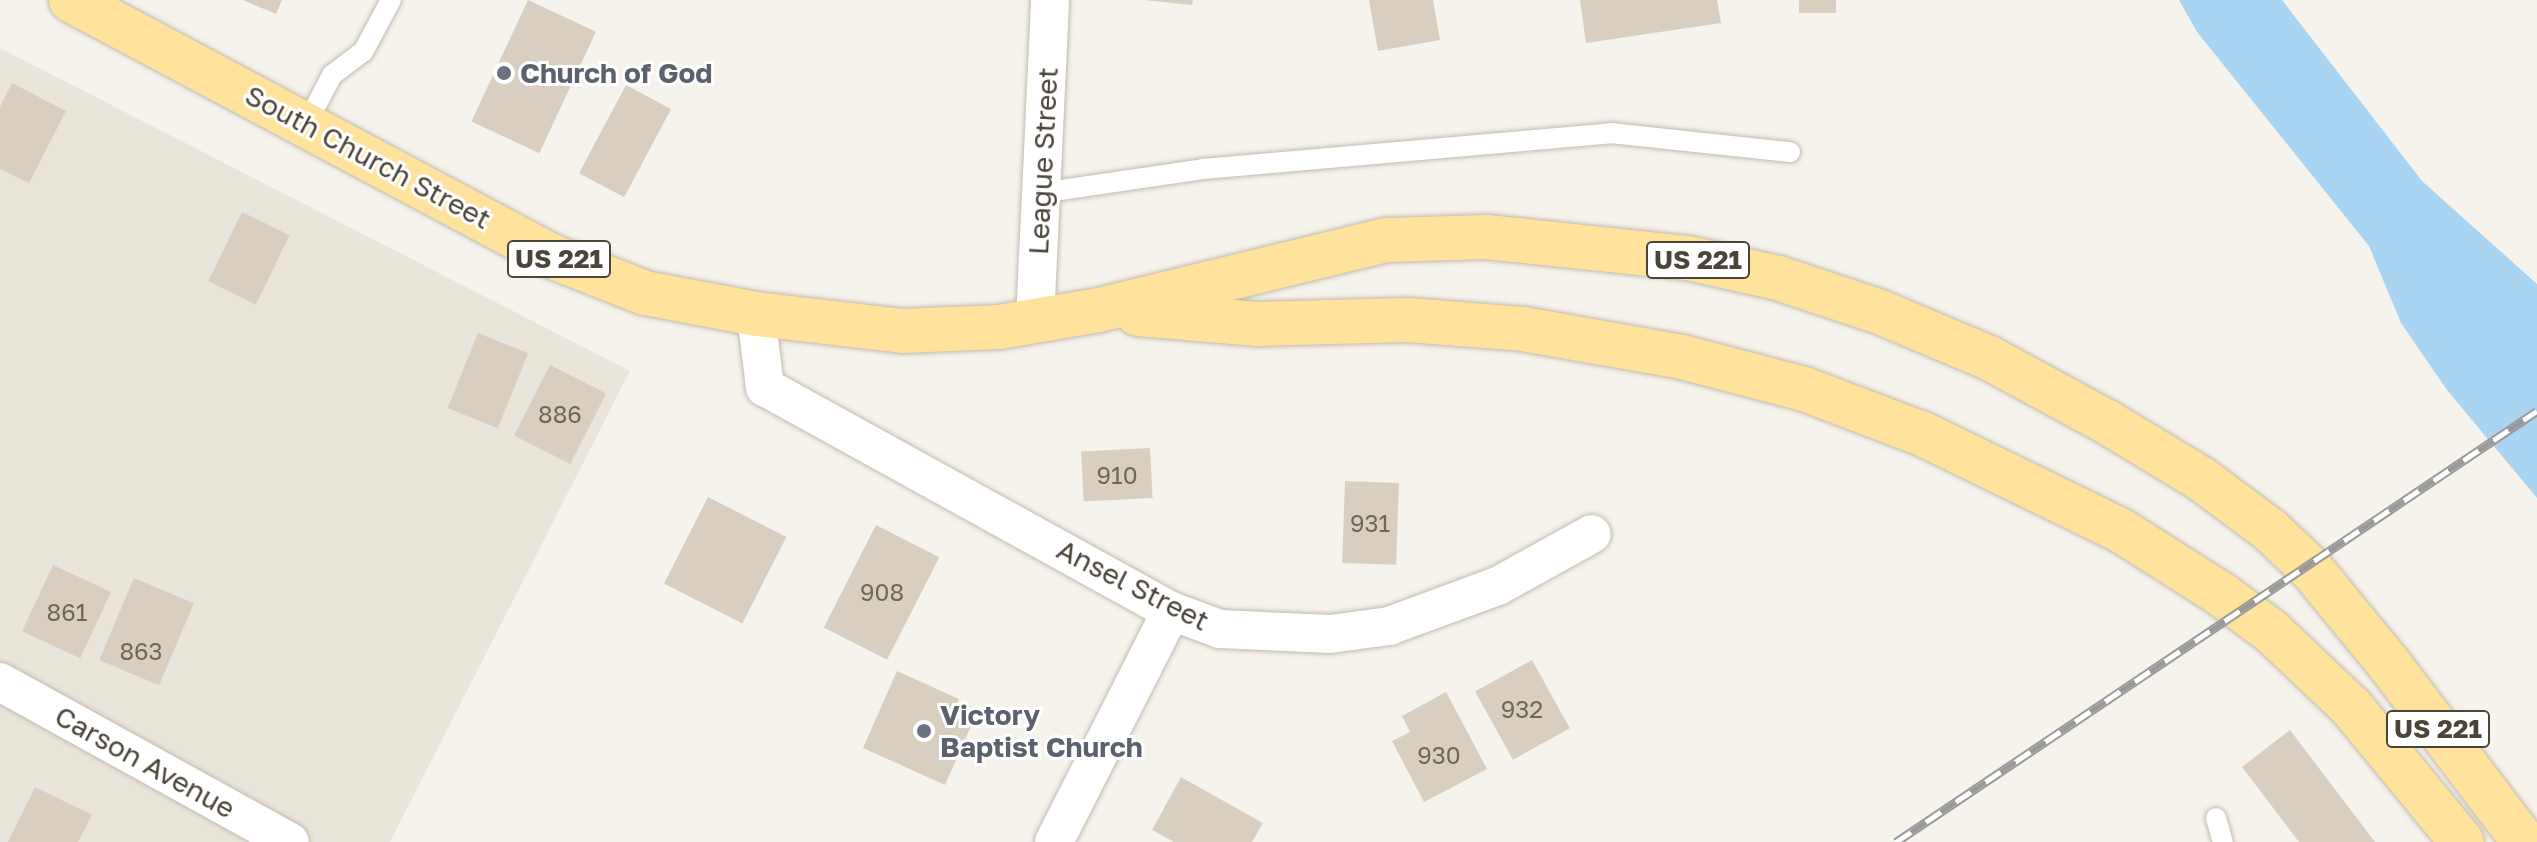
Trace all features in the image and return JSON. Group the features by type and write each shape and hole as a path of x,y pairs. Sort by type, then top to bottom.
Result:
{"main road":[{"name":"South Church Street","path":"71,0 307,123 551,256 645,293 756,314 903,331 1035,321 1099,310"},
{"name":"US 221","path":"1099,310 1387,240 1487,237 1688,258 1778,278 1880,312 1991,359 2107,422 2200,478 2270,530 2312,570 2389,664 2524,842"},
{"name":"US 221","path":"1099,310 1257,324 1407,320 1523,329 1682,357 1804,389 1925,435 2120,530 2221,594 2272,632 2352,708 2462,842"}],"street":[{"name":"League Street","path":"1035,321 1050,0"},
{"name":"Ansel Street","path":"756,314 765,387 1171,611 1245,633 1330,634 1389,626 1498,586 1592,534"},
{"path":"1054,842 1171,611"},
{"name":"Carson Avenue","path":"0,682 290,842"}],"lane":[{"path":"307,123 332,75 363,52 391,0"},
{"path":"1041,193 1203,169 1611,133 1790,152"},
{"path":"2216,818 2223,842"}],"shaded area":[{"path":"0,48 630,371 390,842 0,842"}],"water":[{"path":"2179,0 2282,0 2422,181 2537,284 2537,498 2447,390 2401,323 2369,246 2197,32"}],"building":[{"path":"243,0 282,0 276,14"},
{"path":"528,0 596,32 539,153 471,121"},
{"path":"1144,0 1193,0 1192,5"},
{"path":"1369,0 1433,0 1440,40 1378,51"},
{"path":"1580,0 1717,0 1721,23 1586,43"},
{"path":"1799,0 1836,0 1836,13 1799,13"},
{"path":"12,83 66,111 29,183 0,169 0,107"},
{"path":"626,85 671,109 624,197 579,173"},
{"path":"242,212 290,235 256,304 208,281"},
{"path":"478,333 528,353 498,428 448,408"},
{"path":"550,365 606,394 570,464 514,435"},
{"path":"1150,448 1153,498 1084,502 1081,452"},
{"path":"1345,481 1399,483 1396,565 1342,563"},
{"path":"708,497 786,537 742,623 664,583"},
{"path":"876,525 939,557 887,660 824,627"},
{"path":"53,565 111,592 80,658 22,631"},
{"path":"134,578 194,603 159,685 99,660"},
{"path":"1532,660 1570,728 1513,760 1475,692"},
{"path":"897,671 959,699 955,709 975,717 945,785 863,748"},
{"path":"1446,692 1487,769 1424,802 1392,741 1410,732 1402,716"},
{"path":"2290,730 2375,842 2299,842 2242,767"},
{"path":"1181,777 1263,823 1252,842 1174,842 1152,830"},
{"path":"35,787 92,815 78,842 8,842"}],"railway":[{"path":"1896,842 2537,411"}],"place":[{"name":"Church of God","path":"504,73"},
{"name":"Victory Baptist Church","path":"924,731"}]}
